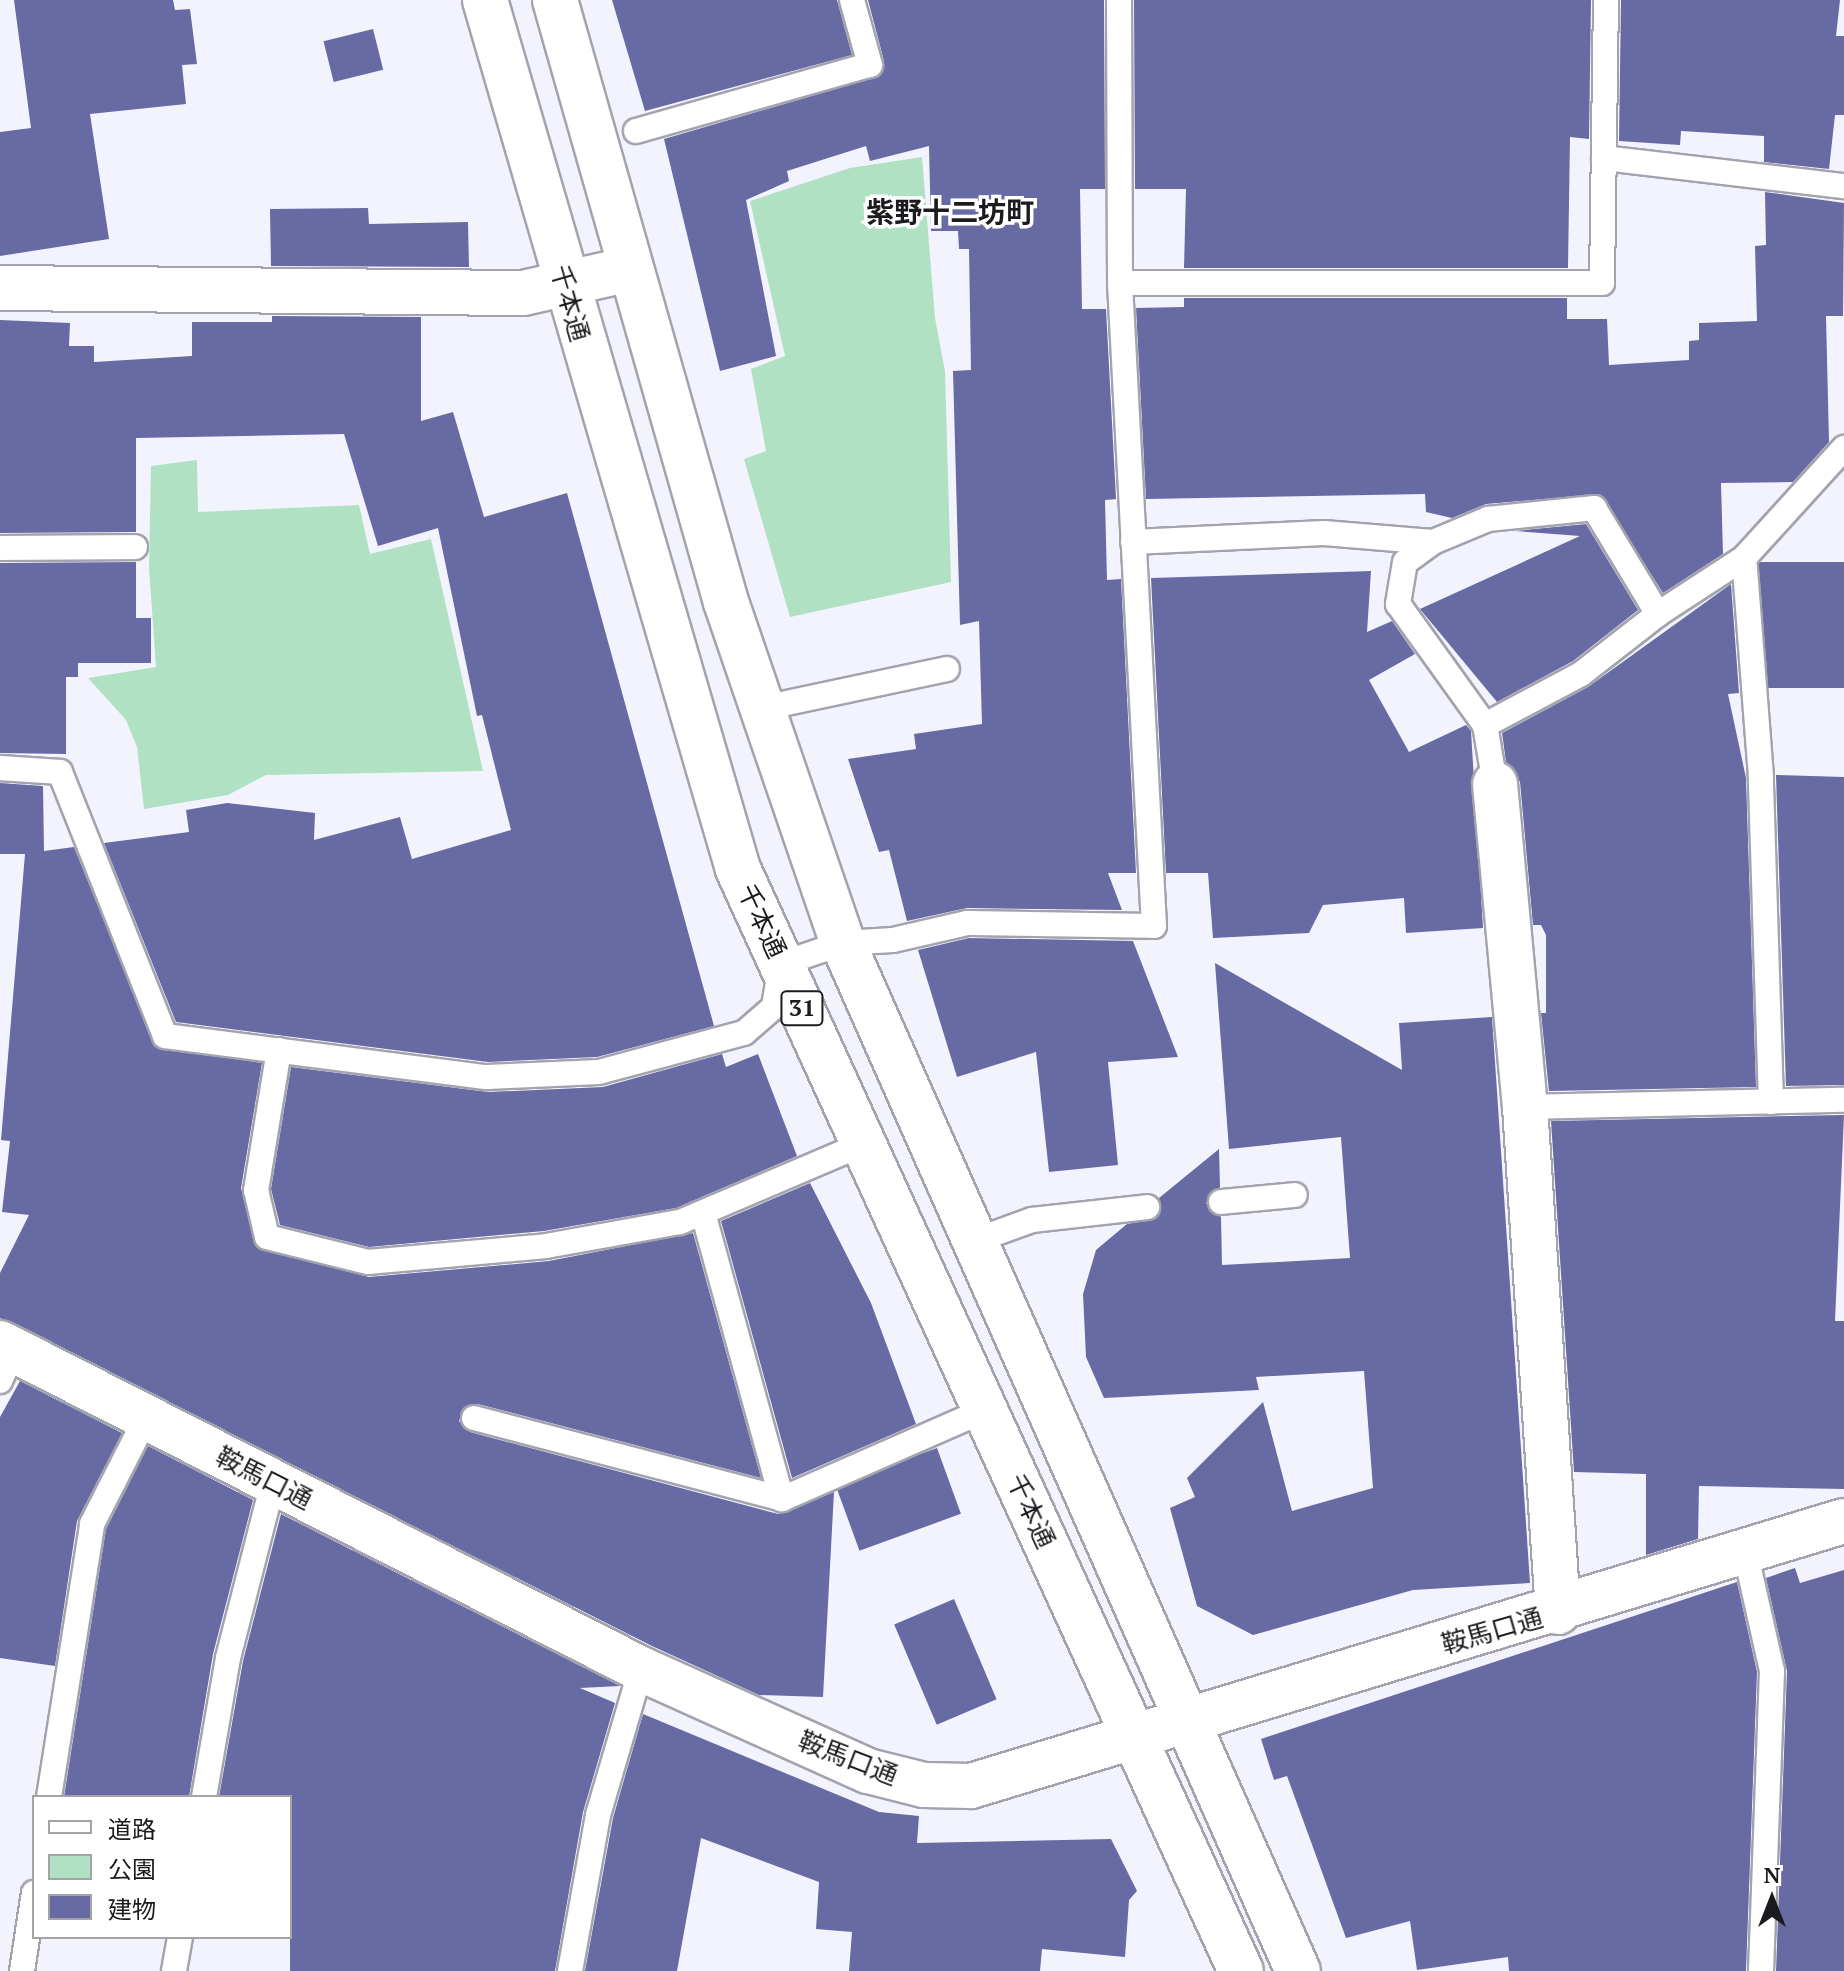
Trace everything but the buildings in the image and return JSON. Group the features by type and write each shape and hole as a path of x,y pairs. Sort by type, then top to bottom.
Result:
{"main road":[{"name":"千本通","path":"485,0 564,286 738,869 1241,1971"},
{"name":"31","path":"555,0 630,269 763,708 843,943 1184,1720 1298,1971"},
{"path":"0,288 523,293 630,269"},
{"path":"1495,784 1525,1107 1558,1612"},
{"name":"鞍馬口通","path":"5,1358 146,1418 641,1669 868,1771 924,1785 971,1786 1133,1735 1558,1612 1745,1551 1839,1527"}],"lane":[{"path":"636,131 870,65 852,0"},
{"path":"0,768 60,772 165,1036 487,1077 599,1072 744,1033 774,1007 781,964 843,943 893,940 967,923 1154,926 1120,283 1119,0"},
{"path":"1120,283 1602,283 1606,0"},
{"path":"1604,158 1844,186"},
{"path":"1485,725 1581,674 1658,614 1744,558 1844,448"},
{"path":"1495,784 1485,725 1398,604 1405,562 1433,542 1488,519 1594,508 1658,614"},
{"path":"1133,542 1324,533 1433,542"},
{"path":"0,548 135,547"},
{"path":"1744,558 1761,777 1771,1102"},
{"path":"763,708 947,669"},
{"path":"279,1050 256,1190 267,1237 368,1262 546,1246 703,1213 863,1144"},
{"path":"1525,1107 1844,1100"},
{"path":"1221,1202 1295,1195"},
{"path":"974,1241 1032,1220 1147,1207"},
{"path":"703,1213 782,1499"},
{"path":"474,1418 782,1499 985,1410"},
{"path":"49,1795 92,1524 146,1418"},
{"path":"204,1795 228,1658 273,1483"},
{"path":"1745,1551 1772,1671 1761,1971"},
{"path":"570,1971 598,1815 641,1669"},
{"path":"22,1971 32,1906"},
{"path":"174,1971 180,1939"}],"green space":[{"path":"922,157 935,318 945,371 951,582 790,617 744,459 766,451 751,369 785,356 750,201 850,168"},
{"path":"197,460 198,512 359,505 370,554 431,539 483,771 266,775 228,795 144,809 137,747 126,720 88,678 156,667 149,568 151,466"}],"district":[{"name":"紫野十二坊町","path":"950,212"}]}
